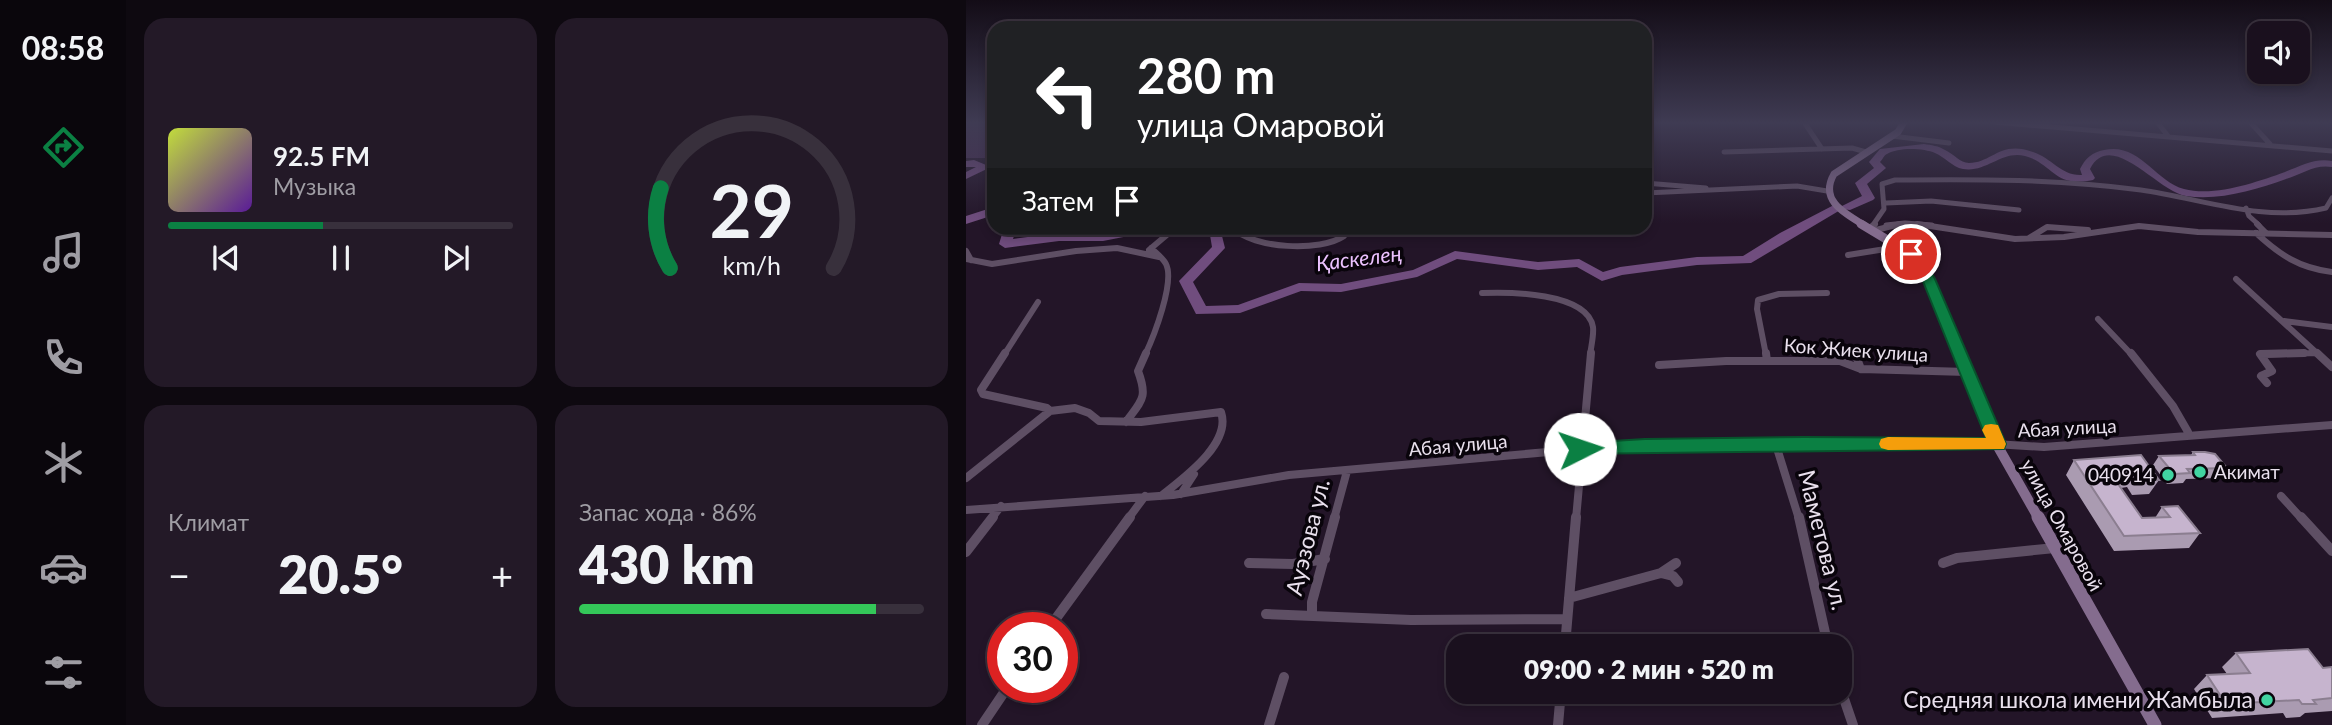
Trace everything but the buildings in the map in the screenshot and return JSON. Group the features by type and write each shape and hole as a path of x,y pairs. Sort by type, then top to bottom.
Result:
{"street":[{"path":"1652,194 1797,186 1827,191 1834,174 1860,156"},
{"path":"1870,230 1879,220 1886,203 1882,184 1889,181 2013,180 2142,190 2246,208 2301,214 2326,208 2332,198"},
{"path":"1652,184 1721,191"},
{"name":"улица Омаровой","path":"1827,191 1840,210 1920,262 1997,444 2155,725"},
{"path":"1886,203 1931,201 2020,211"},
{"path":"1892,208 1908,202"},
{"path":"2246,208 2252,220 2261,225 2266,233"},
{"path":"1870,230 1896,224 1926,224 1974,234 2029,239 2064,237 2092,229"},
{"path":"2029,239 2048,227 2092,229 2151,226 2198,232 2332,235"},
{"path":"2256,232 2292,264 2306,270 2332,272"},
{"path":"1148,250 1164,235"},
{"path":"1245,235 1260,244 1273,246 1321,244 1341,239 1343,235"},
{"path":"969,259 993,264 1105,246 1148,250 1159,257 1168,269 1169,284 1164,293 1160,322 1138,371 1145,391 1144,397 1126,422"},
{"path":"1848,255 1899,247"},
{"path":"966,251 969,259 966,267"},
{"path":"2236,279 2332,367"},
{"path":"1482,293 1554,299 1578,307 1590,318 1593,326 1580,449 1566,634"},
{"path":"1767,360 1757,309 1758,300 1779,294 1827,293"},
{"path":"1038,302 981,390 983,394 1047,408 1049,411"},
{"path":"2098,319 2184,420 2188,432 2186,436"},
{"path":"2283,321 2332,327"},
{"path":"2267,383 2260,376 2272,371 2260,354 2316,353"},
{"path":"1856,356 1861,369"},
{"name":"Кок Жиек улица","path":"1660,365 1699,361 1840,361 1861,369 1967,372"},
{"path":"966,478 1049,411 1081,409 1099,421 1126,422 1174,420 1221,412 1223,421 1212,451 1181,494"},
{"name":"Абая улица","path":"966,510 1181,494 1256,479 1580,449 1645,445 1776,444 1997,444 2044,447 2123,444 2186,436 2332,425"},
{"name":"Маметова ул.","path":"1776,444 1796,506 1825,634"},
{"path":"1160,496 1198,469"},
{"name":"Ауэзова ул.","path":"1312,614 1312,602 1347,471"},
{"path":"1061,612 1144,496"},
{"path":"2281,496 2332,551"},
{"path":"966,552 1002,506"},
{"path":"1943,563 1957,558 2055,548"},
{"path":"1249,563 1293,564 1325,559"},
{"path":"1569,598 1661,573 1676,563"},
{"path":"2064,565 2085,564"},
{"path":"1661,573 1673,576 1678,582"},
{"path":"1266,614 1312,614 1350,619 1411,621 1567,619"},
{"path":"1269,725 1284,677"},
{"path":"982,725 997,703"},
{"path":"1558,725 1560,704"},
{"path":"1846,704 1853,725"}],"shaded area":[{"path":"966,156 987,156 987,158 966,158"}],"waterway":[{"name":"Қаскелең","path":"1846,207 1869,198 1861,183 1881,168 1874,162 1880,156"},
{"name":"Қаскелең","path":"1947,156 1965,166 1979,165 1998,156"},
{"name":"Қаскелең","path":"2033,156 2060,174 2076,179 2089,178 2085,169 2089,161 2098,156"},
{"name":"Қаскелең","path":"2128,156 2171,187 2197,194 2242,188 2314,164 2332,164"},
{"name":"Қаскелең","path":"966,164 974,163 986,167 966,176"},
{"name":"Қаскелең","path":"1217,235 1219,248 1186,281 1201,311 1240,309 1299,287 1341,288 1417,273 1455,255 1538,266 1579,263 1602,277 1620,271 1697,261 1746,260 1784,236 1836,209"},
{"name":"Қаскелең","path":"966,220 987,213"},
{"name":"Қаскелең","path":"1008,235 1005,244 1059,237 1113,235"}],"slow traffic":[{"path":"1888,444 1997,444 1991,430"}],"place":[{"name":"Акимат","path":"2200,472"},
{"name":"040914","path":"2168,475"},
{"name":"Средняя школа имени Жамбыла","path":"2267,700"}],"route":[{"path":"1580,449 1645,445 1804,443 1997,444 1928,279 1920,262 1911,254"}]}
